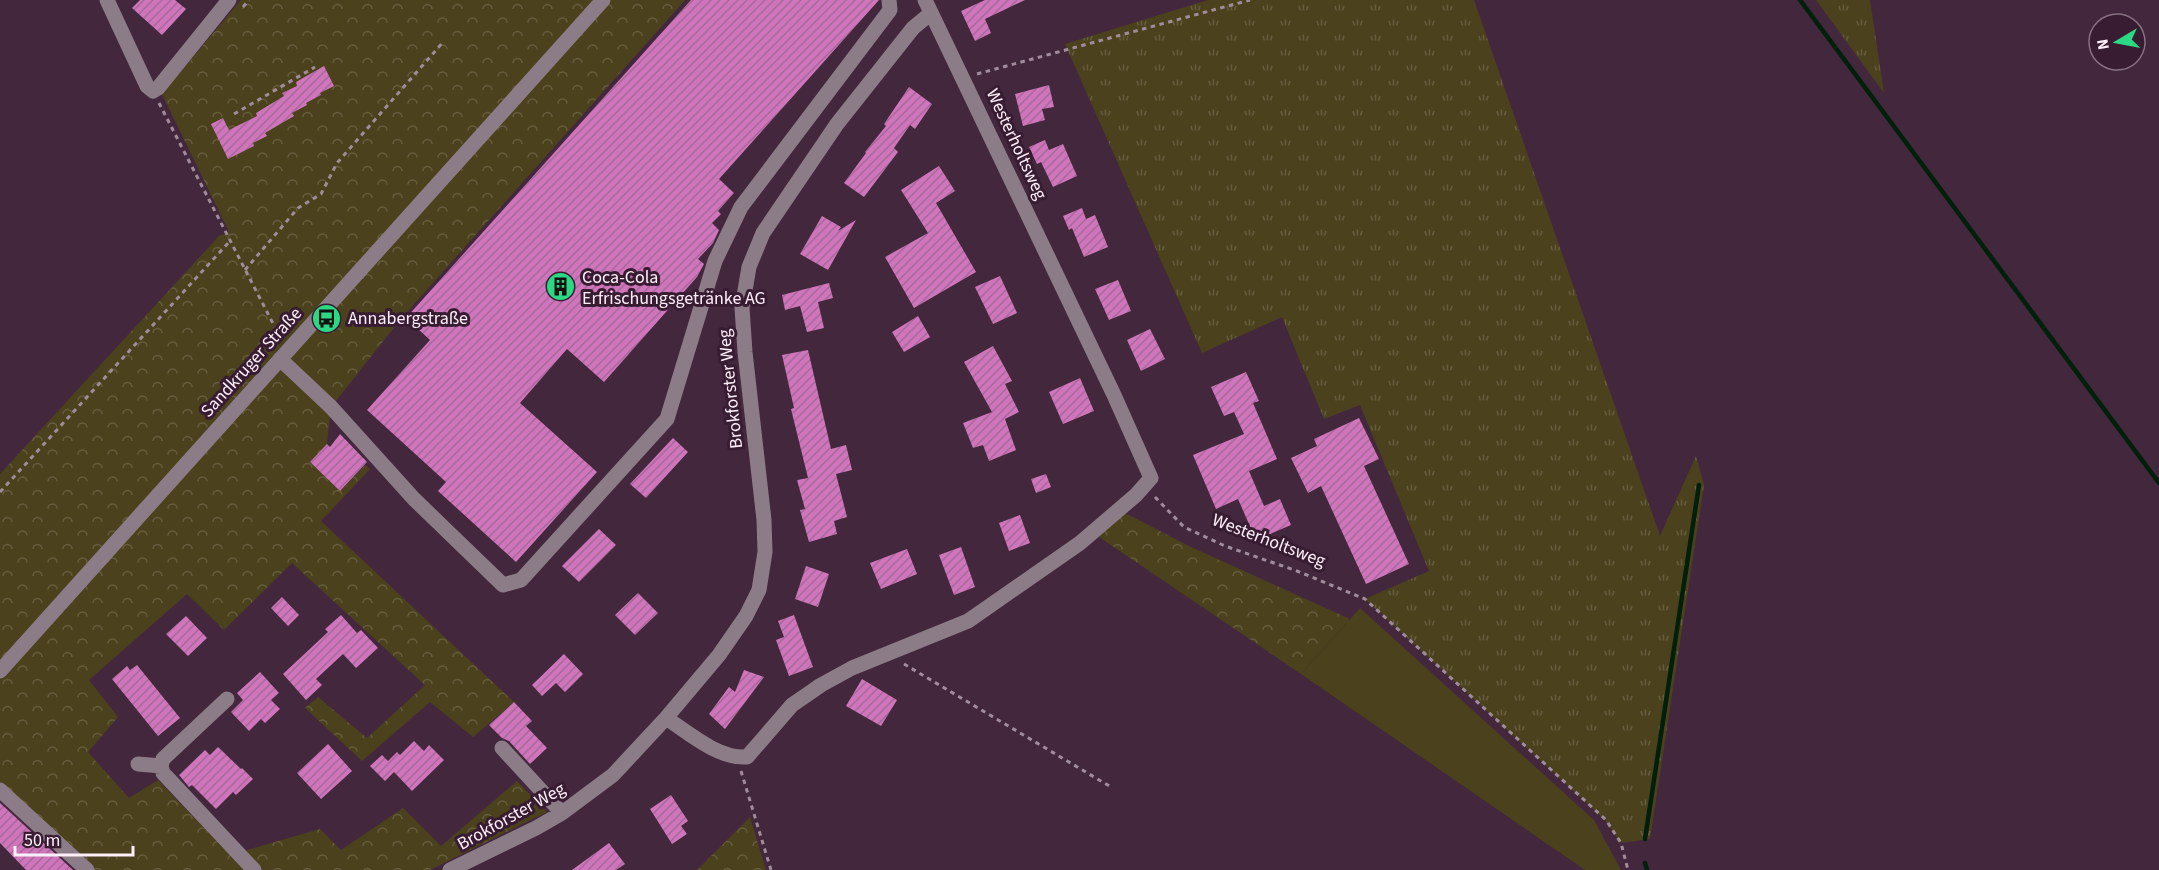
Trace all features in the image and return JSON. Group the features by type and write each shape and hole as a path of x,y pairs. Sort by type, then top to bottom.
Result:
{"street":[{"path":"107,0 147,86 153,91 158,88 230,0"},
{"name":"Sandkruger Straße","path":"0,671 603,0"},
{"path":"285,354 414,499 503,585 521,580 667,419 715,261 741,207 890,10 889,0"},
{"name":"Westerholtsweg","path":"928,6 1114,395 1151,478"},
{"name":"Brokforster Weg","path":"450,870 562,813 614,776 718,655 746,616 759,590 763,569 764,520 742,308 749,267 764,233 837,124 914,28 928,6"},
{"path":"666,718 716,750 738,758 747,757 792,705 821,685 852,668 968,621 1080,543 1136,495 1151,478"},
{"path":"227,699 163,759 161,765 163,773 254,870"},
{"path":"502,748 562,813"},
{"path":"138,764 161,765"},
{"path":"0,790 87,870"}],"path":[{"path":"963,77 1250,0"},
{"path":"245,270 298,208 321,194 337,163 444,41"},
{"path":"234,114 315,67"},
{"path":"153,91 283,342 285,354"},
{"path":"0,492 230,241"},
{"name":"Westerholtsweg","path":"1151,478 1155,499 1184,526 1225,546 1297,571 1365,599 1605,820 1621,843 1628,870"},
{"path":"907,666 1111,787"},
{"path":"738,758 771,870"}],"green space":[{"path":"241,0 685,0 400,320 331,407 327,444 310,462 340,491 365,465 370,469 321,521 514,702 473,737 430,702 362,761 305,708 318,697 367,738 425,685 292,563 224,630 187,594 89,680 118,717 88,752 129,798 158,780 230,855 320,829 341,850 403,808 441,846 517,781 547,812 430,870 89,870 0,790 0,474 219,236 229,232 162,94"},
{"path":"1208,0 1474,0 1660,536 1696,456 1704,485 1650,839 1621,843 1605,820 1365,599 1429,571 1360,405 1324,419 1282,317 1202,353 1065,44"},
{"path":"1816,0 1870,0 1884,93"},
{"path":"1121,511 1191,547 1350,619 1301,674 1099,537"},
{"path":"1360,608 1594,820 1621,870 1585,870 1301,674"},
{"path":"750,817 766,870 697,870"}],"building":[{"path":"140,0 175,0 186,9 162,35 132,8"},
{"name":"Coca-Cola Erfrischungsgetränke AG","path":"691,0 879,0 719,179 734,193 718,211 721,214 712,223 719,230 713,243 698,259 704,264 697,277 604,382 567,349 520,403 597,472 516,562 438,491 446,482 367,410 430,340 406,318"},
{"path":"985,0 1025,0 985,19 991,33 975,41 961,11"},
{"path":"324,66 334,86 292,113 294,116 265,133 267,136 253,143 254,146 228,159 211,124 223,118 229,130 257,116 256,113 284,96 282,93 297,86 296,82"},
{"path":"1049,85 1054,107 1042,109 1045,120 1023,126 1015,94"},
{"path":"909,87 932,104 915,129 910,125 894,148 898,152 864,197 844,183 886,126 884,124"},
{"path":"1045,140 1049,150 1063,144 1077,176 1053,187 1041,162 1037,164 1029,147"},
{"path":"939,166 955,191 936,203 976,272 914,308 885,257 928,233 901,190"},
{"path":"1082,208 1086,219 1095,215 1108,247 1084,257 1072,228 1069,230 1063,216"},
{"path":"822,216 841,227 838,231 856,220 828,270 800,254"},
{"path":"1000,276 1017,313 993,324 975,287"},
{"path":"1118,280 1131,311 1109,320 1095,289"},
{"path":"829,283 833,298 818,302 824,328 807,332 800,306 785,310 782,295"},
{"path":"918,316 930,337 904,352 892,332"},
{"path":"1150,329 1165,359 1141,371 1127,340"},
{"path":"993,346 1012,381 1005,384 1019,412 1005,419 1016,450 989,461 983,445 973,448 963,423 992,412 964,362"},
{"path":"808,350 831,449 846,445 852,470 836,474 847,517 834,521 837,534 809,542 800,510 805,509 797,480 808,478 791,409 794,408 782,355"},
{"path":"1246,372 1259,401 1253,403 1277,459 1249,471 1264,506 1280,499 1291,525 1256,540 1238,499 1216,509 1193,455 1244,434 1234,412 1224,416 1211,387"},
{"path":"1080,378 1094,411 1063,424 1049,392"},
{"path":"1359,418 1379,459 1364,466 1409,564 1366,584 1321,486 1308,493 1291,458 1317,446 1314,439"},
{"path":"340,434 367,462 340,491 310,462 327,444 330,447"},
{"path":"673,438 688,452 646,498 630,484"},
{"path":"1046,474 1051,487 1036,493 1031,479"},
{"path":"1020,515 1030,543 1009,551 999,523"},
{"path":"599,529 616,545 579,582 562,566"},
{"path":"961,547 975,587 954,595 939,555"},
{"path":"907,549 917,574 881,589 870,563"},
{"path":"806,566 829,574 818,607 795,599"},
{"path":"638,593 658,613 635,635 615,615"},
{"path":"282,597 299,615 288,626 271,608"},
{"path":"341,615 357,633 361,630 378,648 356,668 343,654 316,679 322,685 306,700 283,674 328,632 325,629"},
{"path":"794,615 813,667 789,676 776,640 784,637 778,621"},
{"path":"186,616 207,638 188,656 166,634"},
{"path":"564,654 583,674 565,692 556,683 542,696 532,685"},
{"path":"137,665 180,718 158,736 112,679 127,666 130,670"},
{"path":"744,670 764,677 725,729 709,714 729,687 735,692"},
{"path":"260,672 279,693 271,700 280,709 265,723 261,719 249,731 231,712 243,700 237,693"},
{"path":"862,679 897,700 881,726 846,706"},
{"path":"514,702 532,721 526,726 547,748 530,764 509,741 502,738 489,725"},
{"path":"414,741 424,751 429,745 444,760 412,791 394,772 385,781 370,766 382,755 388,761 397,752 400,755"},
{"path":"328,744 352,771 321,799 297,773"},
{"path":"218,747 253,779 236,795 233,792 216,809 192,785 189,787 179,775 205,750 210,755"},
{"path":"671,795 688,821 681,826 687,834 672,844 650,809"},
{"path":"0,803 73,870 26,870 0,843"},
{"path":"609,843 625,864 616,870 572,870"}],"waterway":[{"path":"1800,0 2159,483"},
{"path":"1645,839 1699,485"},
{"path":"1645,863 1647,870"}],"place":[{"name":"Coca-Cola Erfrischungsgetränke AG","path":"561,287"},
{"name":"Annabergstraße","path":"327,318"}]}
